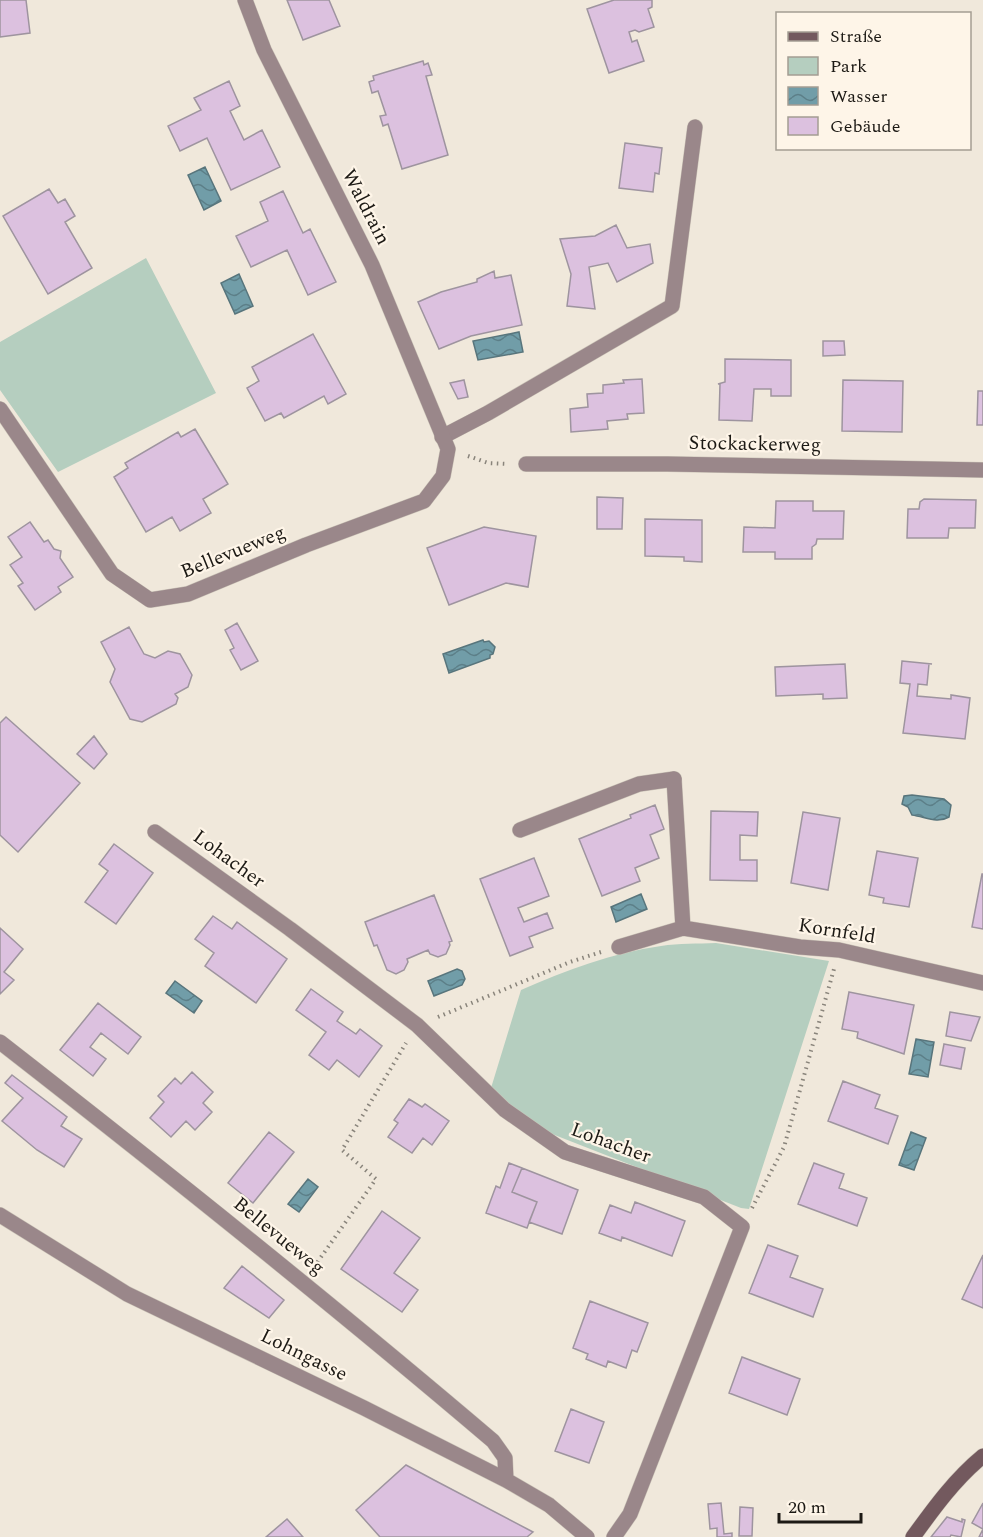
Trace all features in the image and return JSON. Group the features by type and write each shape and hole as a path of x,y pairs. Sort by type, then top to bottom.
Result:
{"street":[{"name":"Waldrain","path":"245,0 264,50 372,265 445,443"},
{"path":"445,443 488,413 672,306 695,127"},
{"name":"Bellevueweg","path":"0,409 112,574 150,600 188,594 306,545 424,501 443,476 445,443"},
{"name":"Stockackerweg","path":"526,464 667,464 983,470"},
{"path":"520,830 639,784 674,779 683,928"},
{"name":"Lohacher","path":"155,832 290,929 417,1025 505,1110 565,1152 704,1197 742,1227"},
{"name":"Kornfeld","path":"619,946 683,928 800,947 839,950 983,983"},
{"name":"Bellevueweg","path":"0,1042 303,1282 493,1441 505,1458 506,1480"},
{"name":"Lohngasse","path":"0,1215 127,1294 364,1408 506,1480 549,1505 587,1537"},
{"path":"614,1537 630,1514 742,1227"},
{"path":"913,1537 942,1498 969,1467 983,1456"}],"path":[{"path":"445,443 488,463 526,464"},
{"path":"303,1282 376,1179 342,1150 417,1025 570,962 619,946"},
{"path":"742,1227 784,1147 839,950"}],"green space":[{"path":"146,258 216,393 58,472 0,390 0,342"},
{"path":"716,943 829,961 749,1209 741,1208 547,1132 523,1119 491,1088 521,990 572,969 625,953 668,945"}],"water":[{"path":"205,167 221,201 204,210 188,175"},
{"path":"239,274 253,306 235,314 221,283"},
{"path":"519,332 523,352 478,360 473,341"},
{"path":"483,640 484,642 489,641 495,647 490,658 449,673 443,654"},
{"path":"904,796 944,799 951,805 949,817 936,820 912,815 908,807 902,804"},
{"path":"641,894 647,909 616,922 611,907"},
{"path":"457,969 462,971 465,979 462,985 434,996 428,981"},
{"path":"175,981 202,1001 194,1013 166,993"},
{"path":"916,1039 934,1042 928,1077 909,1074"},
{"path":"911,1132 926,1138 914,1170 899,1165"},
{"path":"308,1179 318,1187 299,1212 288,1204"}],"building":[{"path":"0,0 26,0 30,33 0,37"},
{"path":"287,0 329,0 340,26 303,40"},
{"path":"614,0 652,0 652,7 648,9 654,27 639,32 635,30 629,32 632,42 637,40 644,61 609,73 587,9"},
{"path":"423,61 424,65 428,63 432,75 426,76 448,155 402,169 388,124 383,126 380,116 386,115 378,91 372,93 369,82 374,80 373,76"},
{"path":"229,81 240,106 230,111 244,140 262,130 280,167 231,190 207,138 180,151 168,126 201,110 194,98"},
{"path":"625,143 662,148 659,174 655,173 653,192 619,188"},
{"path":"49,189 58,203 65,199 75,216 65,222 92,268 48,294 3,216"},
{"path":"283,191 303,233 310,229 336,282 308,295 287,250 251,267 236,236 268,221 260,202"},
{"path":"616,225 627,248 650,244 653,263 617,282 608,263 589,267 595,309 567,306 571,274 560,239 595,236"},
{"path":"494,271 495,278 511,275 522,325 471,336 439,349 418,302 441,292 477,282 477,279"},
{"path":"313,334 346,394 328,404 324,396 284,418 281,413 265,421 247,388 259,381 252,367"},
{"path":"823,341 844,341 845,355 823,356"},
{"path":"725,359 791,360 791,396 771,396 771,389 754,389 752,421 719,420 720,384 718,384 725,382"},
{"path":"642,379 644,413 627,414 628,419 607,421 608,429 571,432 570,409 588,407 587,394 603,393 603,385 624,383 623,380"},
{"path":"464,380 468,397 458,399 450,383"},
{"path":"843,380 903,381 902,432 842,431"},
{"path":"978,391 983,391 983,425 977,425"},
{"path":"195,429 228,484 203,499 211,513 180,531 172,517 146,532 114,477 128,468 125,463 178,432 181,437"},
{"path":"597,497 623,498 622,529 597,529"},
{"path":"924,499 976,500 975,528 949,528 948,538 907,538 908,509 919,509 920,502"},
{"path":"776,501 813,501 813,511 844,511 843,539 817,539 816,544 812,547 812,559 775,559 775,552 743,552 744,527 775,528"},
{"path":"645,519 702,520 702,562 684,561 684,557 645,556"},
{"path":"30,522 44,542 48,540 54,549 61,551 60,558 73,577 58,587 61,592 35,610 18,586 23,583 10,565 22,557 8,537"},
{"path":"484,527 536,536 528,587 506,583 449,605 427,548"},
{"path":"237,623 258,661 241,670 230,650 234,648 225,630"},
{"path":"129,627 144,654 155,658 168,651 180,654 192,675 188,687 175,694 178,698 176,704 142,722 130,719 110,682 115,669 101,642"},
{"path":"902,661 932,664 929,664 927,685 918,684 917,696 951,699 951,695 970,698 965,739 903,733 910,684 900,683"},
{"path":"845,664 847,698 823,699 823,694 776,696 775,667"},
{"path":"6,717 80,783 18,852 0,835 0,723"},
{"path":"94,736 107,754 94,769 77,754"},
{"path":"655,805 664,829 650,835 659,858 635,868 640,881 602,896 579,839 631,818 630,815"},
{"path":"711,811 758,812 757,836 740,835 740,860 757,860 757,881 710,880"},
{"path":"803,812 840,818 828,890 791,883"},
{"path":"114,844 153,873 116,924 85,902 108,871 99,864"},
{"path":"877,851 918,858 909,907 883,903 884,898 869,895"},
{"path":"534,858 549,896 518,908 524,922 547,913 553,928 529,937 533,947 510,956 480,879"},
{"path":"983,874 983,929 972,927"},
{"path":"434,895 452,941 449,942 446,954 438,957 430,954 428,950 407,959 404,970 396,974 387,970 377,945 374,946 365,922"},
{"path":"213,916 232,929 237,922 287,959 256,1003 205,966 214,953 195,939"},
{"path":"0,928 23,949 4,972 14,980 0,994"},
{"path":"311,989 343,1012 337,1021 356,1034 360,1029 382,1046 359,1077 337,1060 329,1070 309,1055 326,1032 296,1010"},
{"path":"849,992 914,1005 904,1054 857,1038 858,1032 842,1029"},
{"path":"98,1003 141,1037 128,1054 101,1033 90,1047 106,1059 93,1076 60,1050"},
{"path":"950,1012 980,1017 971,1041 946,1036"},
{"path":"944,1044 965,1048 961,1069 940,1065"},
{"path":"192,1072 213,1092 203,1103 212,1112 195,1130 186,1121 171,1137 150,1118 164,1102 158,1096 175,1078 181,1084"},
{"path":"12,1075 67,1117 61,1126 82,1139 64,1167 37,1150 2,1121 23,1098 5,1083"},
{"path":"843,1081 880,1095 875,1108 898,1116 888,1144 828,1121"},
{"path":"409,1099 422,1107 425,1104 449,1121 432,1145 423,1138 412,1153 388,1137 398,1123 394,1120"},
{"path":"269,1132 294,1152 253,1203 228,1183"},
{"path":"509,1163 522,1168 512,1192 537,1202 527,1228 486,1213 496,1186 500,1188"},
{"path":"814,1163 844,1174 839,1188 867,1198 857,1226 798,1204"},
{"path":"522,1168 578,1190 562,1234 529,1222 537,1202 512,1192"},
{"path":"635,1202 685,1221 672,1256 622,1237 621,1241 599,1233 610,1205 631,1213"},
{"path":"382,1211 420,1238 394,1273 418,1290 402,1312 341,1269"},
{"path":"768,1245 798,1256 790,1277 823,1289 813,1317 749,1293"},
{"path":"983,1255 983,1308 962,1299"},
{"path":"242,1266 284,1300 269,1318 224,1288"},
{"path":"590,1301 648,1323 637,1352 632,1350 626,1368 608,1361 606,1367 586,1359 588,1354 573,1348"},
{"path":"742,1357 800,1379 787,1415 729,1393"},
{"path":"571,1409 604,1422 589,1463 555,1451"},
{"path":"406,1465 533,1532 527,1537 380,1537 356,1510"},
{"path":"721,1503 724,1534 732,1533 732,1537 717,1537 717,1528 710,1529 708,1504"},
{"path":"983,1503 983,1529 972,1523"},
{"path":"740,1507 753,1508 752,1536 739,1536"},
{"path":"947,1517 962,1522 962,1519 965,1520 961,1537 951,1535 950,1537 931,1537"},
{"path":"287,1519 303,1537 266,1537"}]}
